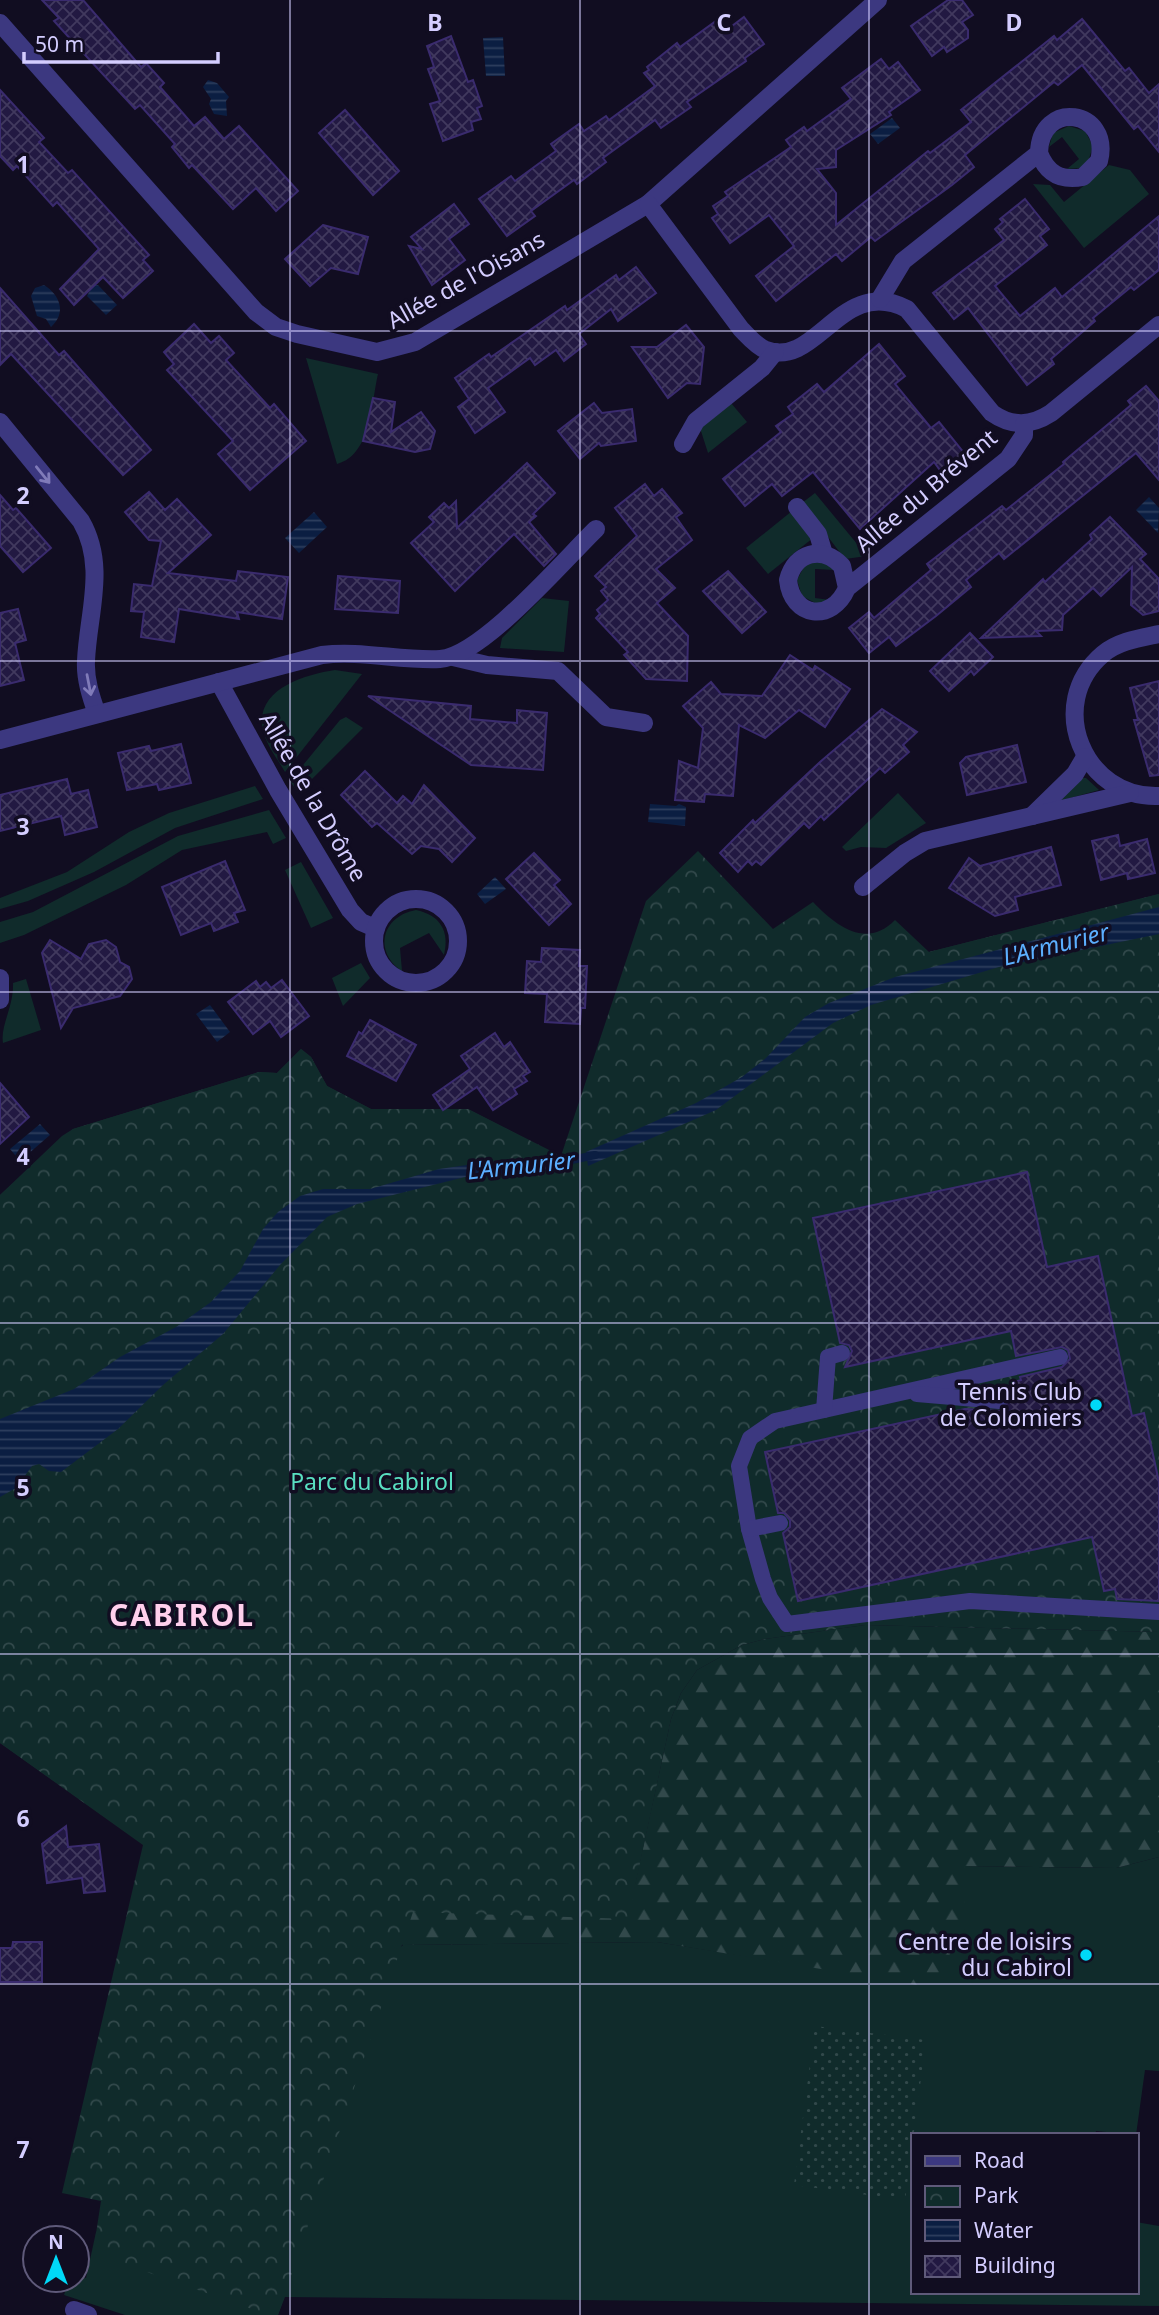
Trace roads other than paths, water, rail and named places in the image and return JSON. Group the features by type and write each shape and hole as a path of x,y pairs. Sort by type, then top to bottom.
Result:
{"street":[{"name":"Allée de l'Oisans","path":"0,23 256,312 276,327 297,334 377,352 397,349 415,342 648,204 878,0"},
{"path":"648,204 741,329 758,345 775,352 800,347 849,309 880,299 903,261 1039,153"},
{"name":"Allée du Brévent","path":"880,299 907,309 992,414 1007,422 1024,424 1051,413 1159,324"},
{"path":"683,444 695,421 762,368 775,352"},
{"path":"0,422 81,521 91,539 96,574 86,662 88,685 97,714"},
{"name":"Allée du Brévent","path":"847,588 842,566 824,554 804,556 790,571 789,592 794,601 814,612 835,607 847,588 1008,459 1024,435 1024,424"},
{"path":"797,507 818,534 824,554"},
{"path":"453,657 482,639 596,529"},
{"path":"1130,793 1105,780 1085,757 1075,729 1076,697 1080,684 1103,654 1118,645 1159,634"},
{"path":"0,740 335,653 432,659 453,657 486,665 558,671 606,717 644,723"},
{"name":"Allée de la Drôme","path":"219,682 272,780 350,909 361,922 375,928"},
{"path":"1032,816 1075,774 1085,757"},
{"path":"863,887 925,841 1130,793 1159,796"},
{"path":"420,899 433,902 445,910 454,922 458,950 453,963 431,981 402,982 380,965 374,953 375,928 382,915 399,902 420,899"},
{"path":"0,978 0,1000"}],"lane":[{"path":"824,1410 828,1357 842,1353"},
{"path":"1060,1357 775,1421 750,1438 739,1466 749,1529 770,1598 787,1623 970,1601 1159,1612"},
{"path":"901,1392 999,1401"},
{"path":"749,1529 780,1522"}],"water":[{"path":"503,37 505,76 486,76 483,38"},
{"path":"208,80 217,83 229,97 226,101 227,116 214,114 209,104 211,99 203,87"},
{"path":"892,118 900,128 878,144 870,134"},
{"path":"44,285 54,294 60,305 59,316 51,327 46,319 37,316 31,296 35,288"},
{"path":"93,285 98,285 117,305 106,315 87,296"},
{"path":"1149,497 1159,508 1158,533 1136,510"},
{"path":"314,512 327,527 299,553 285,538"},
{"path":"650,804 679,804 686,807 685,826 648,822"},
{"path":"495,877 506,889 485,904 477,894"},
{"path":"1159,907 1159,934 999,967 871,1005 833,1023 716,1110 588,1166 586,1152 696,1103 742,1077 766,1058 805,1017 829,1003 895,977"},
{"path":"210,1005 230,1032 217,1042 196,1014"},
{"path":"40,1124 50,1135 20,1161 10,1149"},
{"path":"562,1158 563,1169 465,1177 357,1204 327,1217 280,1265 223,1334 163,1385 118,1429 61,1472 49,1471 39,1464 32,1466 16,1488 0,1497 0,1419 74,1389 120,1357 176,1327 211,1302 240,1271 263,1229 278,1212 300,1196 323,1189 370,1189 439,1169"}],"waterway":[{"name":"L'Armurier","path":"553,1164 595,1155"}],"place":[{"name":"Tennis Club de Colomiers","path":"1096,1405"},
{"name":"Centre de loisirs du Cabirol","path":"1086,1955"}],"district":[{"name":"CABIROL","path":"182,1616"}],"park label":[{"name":"Parc du Cabirol","path":"372,1482"}]}
